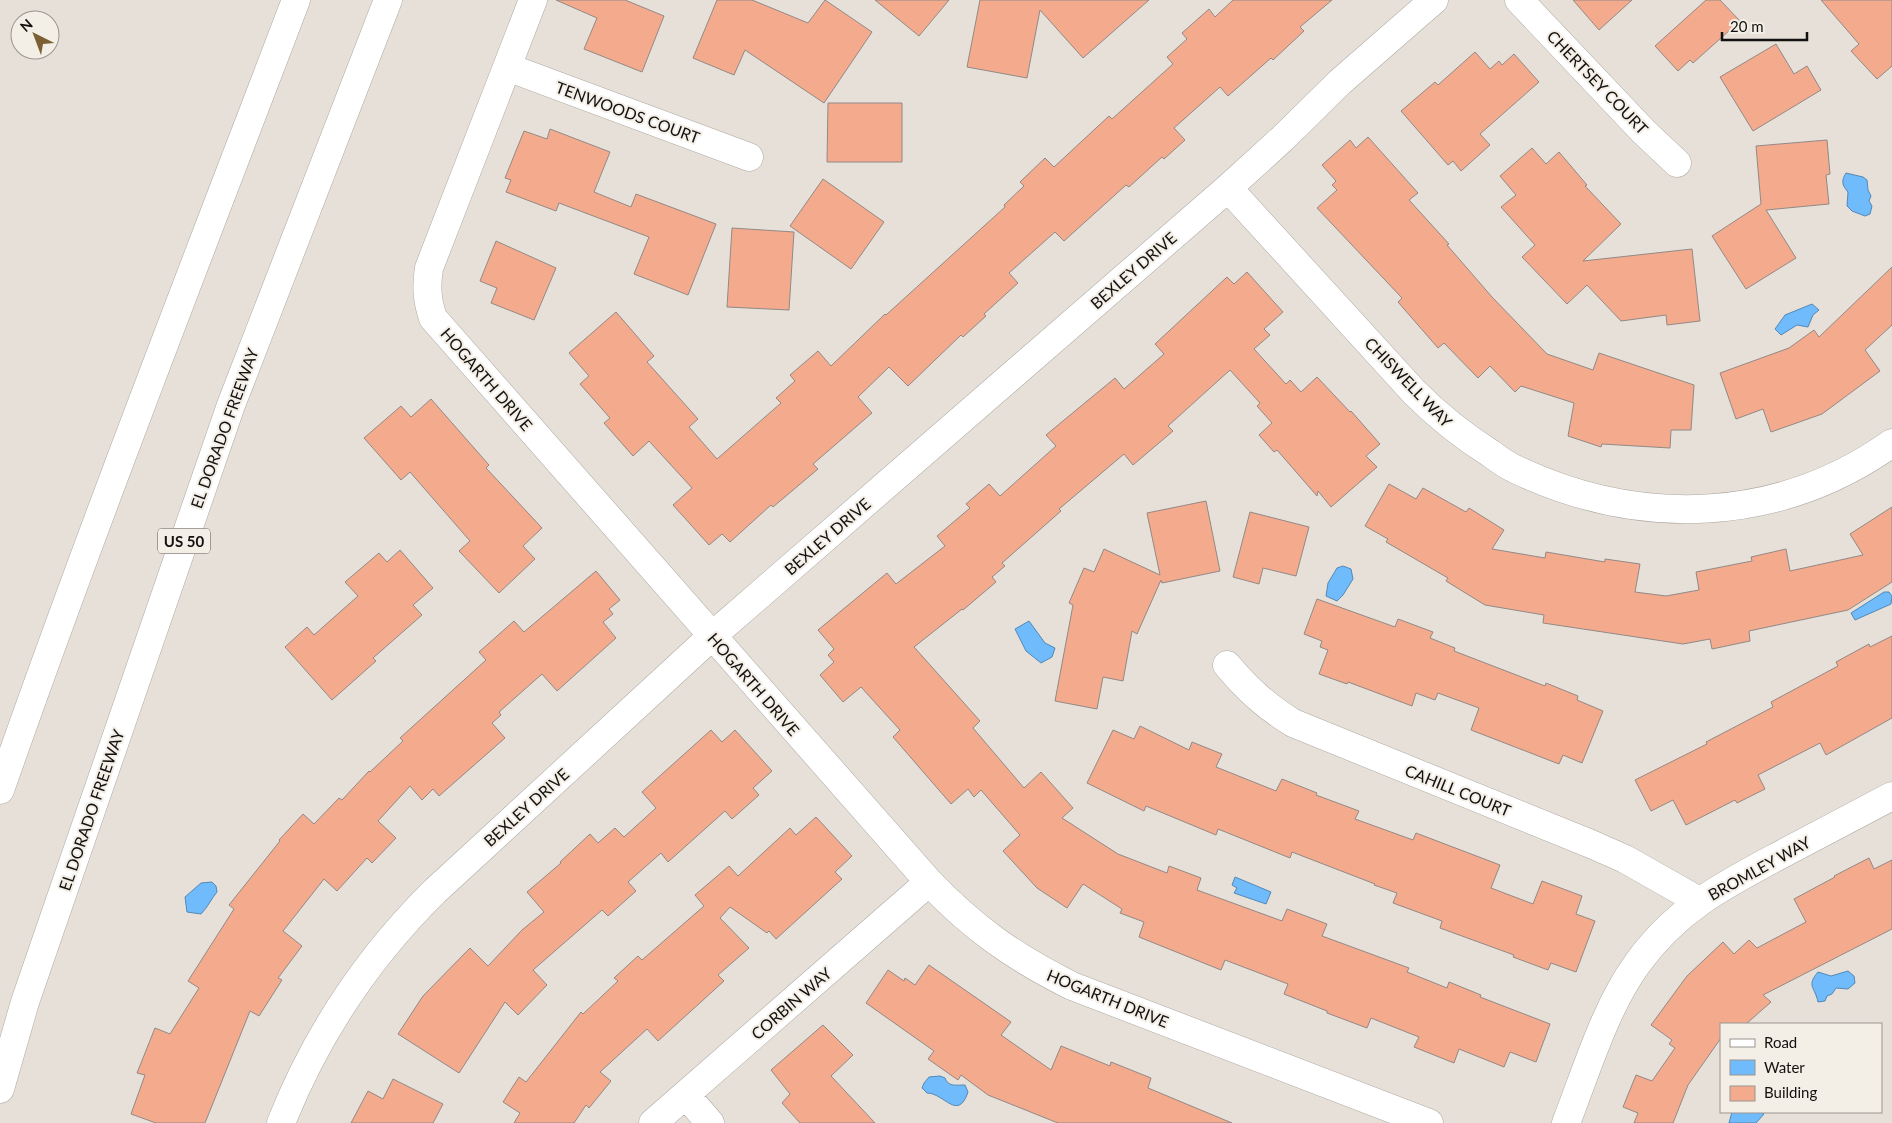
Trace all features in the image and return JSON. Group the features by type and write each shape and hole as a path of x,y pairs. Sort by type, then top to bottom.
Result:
{"main road":[{"path":"0,790 34,693 179,306 296,0"},
{"name":"EL DORADO FREEWAY","path":"0,1089 25,1002 231,406 388,0"},
{"name":"HOGARTH DRIVE","path":"533,0 429,268 426,286 428,304 433,318 929,882 958,912 1008,951 1072,986 1429,1123"},
{"name":"BEXLEY DRIVE","path":"282,1123 295,1089 327,1027 366,969 410,915 434,891 712,636 1228,188 1340,82 1434,0"},
{"name":"CHERTSEY COURT","path":"1519,0 1644,132 1677,163"},
{"name":"TENWOODS COURT","path":"507,67 749,157"},
{"name":"CHISWELL WAY","path":"1228,188 1414,392 1437,414 1461,435 1514,469 1573,493 1611,503 1667,509 1730,507 1792,493 1822,482 1878,453 1892,443"},
{"name":"CAHILL COURT","path":"1227,665 1246,688 1268,707 1293,723 1591,844 1625,859 1699,901"},
{"name":"BROMLEY WAY","path":"1566,1123 1619,993 1637,964 1658,938 1699,901 1726,884 1892,796"},
{"name":"CORBIN WAY","path":"653,1123 929,882"},
{"path":"686,1095 710,1123"}],"water":[{"path":"1846,173 1863,177 1867,180 1871,196 1869,201 1872,206 1870,214 1865,216 1852,211 1847,206 1848,192 1843,183"},
{"path":"1812,304 1819,310 1813,315 1808,327 1797,325 1781,335 1775,329 1785,315"},
{"path":"1343,566 1351,569 1353,579 1337,601 1326,596 1328,583 1337,568"},
{"path":"1884,592 1889,592 1892,596 1891,604 1855,620 1851,613"},
{"path":"1029,621 1045,643 1055,648 1052,657 1041,663 1026,651 1015,629"},
{"path":"1235,877 1271,892 1266,904 1234,893 1237,888 1232,885"},
{"path":"212,882 216,886 217,892 201,914 187,912 185,897 201,883"},
{"path":"1848,971 1854,976 1855,983 1848,989 1836,988 1832,994 1827,996 1825,1001 1818,1002 1812,984 1818,972 1831,976"},
{"path":"940,1076 945,1078 950,1084 965,1085 968,1092 960,1105 950,1104 933,1094 927,1093 922,1088 929,1077"},
{"path":"1732,1113 1764,1114 1756,1123 1729,1123"}],"building":[{"path":"556,0 625,0 664,16 642,72 584,49 597,18"},
{"path":"717,0 752,0 808,23 825,0 872,32 824,103 745,50 734,75 693,58"},
{"path":"875,0 949,0 919,36"},
{"path":"980,0 1149,0 1083,58 1040,10 1027,78 967,67"},
{"path":"1233,0 1332,0 1300,27 1304,31 1273,60 1271,58 1228,96 1220,87 1174,128 1185,140 1164,159 1162,157 1129,187 1126,185 1064,241 1055,232 1009,273 1018,283 984,314 986,316 963,337 961,335 908,386 889,367 858,397 872,413 813,464 818,469 773,507 771,505 730,542 722,534 709,545 673,505 692,488 649,441 633,456 604,423 610,418 580,384 589,376 569,353 616,312 654,356 647,362 698,419 689,427 717,459 781,403 776,398 795,381 790,375 818,351 831,366 885,314 1005,207 1004,205 1024,186 1020,182 1045,158 1054,167 1109,116 1112,119 1173,64 1167,57 1187,39 1182,33 1209,9 1215,17"},
{"path":"1573,0 1632,0 1599,30"},
{"path":"1706,0 1720,0 1740,21 1693,63 1690,60 1678,71 1655,46"},
{"path":"1821,0 1892,0 1892,66 1877,79 1851,51 1859,44"},
{"path":"1776,44 1794,74 1807,66 1821,90 1753,131 1720,77"},
{"path":"1475,52 1490,69 1499,61 1502,65 1514,54 1539,82 1480,134 1490,145 1461,171 1453,161 1448,165 1401,111 1435,82 1438,85"},
{"path":"828,103 902,103 902,162 827,162"},
{"path":"550,129 610,152 594,192 631,207 636,194 716,224 688,295 634,274 649,237 559,203 556,211 506,192 511,180 505,178 524,131 547,139"},
{"path":"1368,137 1418,193 1409,200 1449,244 1447,245 1492,297 1547,354 1593,370 1599,353 1694,385 1691,430 1671,430 1670,448 1602,444 1601,447 1568,436 1574,403 1521,386 1515,392 1490,366 1478,378 1444,343 1438,348 1398,302 1402,298 1317,208 1337,190 1332,185 1336,181 1322,165 1350,140 1356,148"},
{"path":"1827,140 1830,174 1826,175 1829,204 1766,210 1796,258 1746,289 1712,236 1761,204 1756,146"},
{"path":"1532,148 1546,164 1559,152 1587,185 1585,186 1621,224 1583,261 1692,249 1700,321 1667,325 1666,315 1621,321 1587,285 1567,304 1522,257 1535,245 1501,207 1516,195 1500,176"},
{"path":"823,179 884,222 851,269 790,226"},
{"path":"732,228 794,232 789,310 727,307"},
{"path":"496,241 556,268 534,320 491,303 497,288 480,281"},
{"path":"1892,267 1892,325 1865,350 1880,371 1822,414 1771,432 1763,409 1736,419 1720,373 1789,348 1814,330 1819,337"},
{"path":"1247,272 1283,312 1264,329 1270,335 1254,349 1286,384 1290,380 1301,392 1317,377 1380,444 1366,456 1377,467 1331,507 1318,491 1317,496 1277,450 1274,452 1259,435 1272,423 1257,406 1260,403 1230,370 1168,426 1173,431 1133,465 1124,454 1059,509 1061,511 1002,563 1005,566 992,577 996,582 914,647 980,721 973,728 1024,788 1041,772 1073,808 1062,818 1118,854 1167,873 1169,866 1201,878 1197,890 1282,921 1287,909 1327,924 1322,936 1409,968 1407,972 1447,988 1449,982 1481,995 1480,997 1550,1024 1536,1062 1510,1052 1504,1067 1459,1049 1454,1063 1414,1047 1419,1037 1371,1018 1367,1028 1284,994 1288,984 1225,960 1221,970 1139,937 1144,922 1120,913 1122,909 1083,884 1067,908 1037,888 1003,851 1020,835 981,790 974,797 968,789 951,804 893,737 900,730 861,687 843,702 820,675 834,662 828,655 834,649 818,630 887,573 896,584 945,546 937,536 970,508 966,504 989,484 1000,496 1056,446 1046,435 1115,378 1124,389 1164,354 1155,344 1227,277 1234,284"},
{"path":"431,399 489,465 486,468 542,528 523,546 535,559 499,593 459,551 470,541 410,472 401,480 364,438 401,406 411,417"},
{"path":"1389,484 1416,499 1423,488 1466,512 1469,508 1504,530 1492,549 1545,558 1546,552 1605,562 1605,559 1640,564 1635,592 1666,596 1699,590 1696,572 1752,561 1751,557 1786,549 1790,571 1863,555 1850,534 1892,507 1892,582 1848,610 1749,631 1750,641 1712,649 1710,639 1683,644 1543,623 1544,615 1485,605 1446,581 1448,578 1386,542 1388,539 1365,526"},
{"path":"1206,501 1220,571 1162,583 1161,580 1137,634 1132,631 1123,681 1103,677 1097,709 1055,701 1073,605 1069,603 1084,568 1094,572 1104,549 1160,575 1147,513"},
{"path":"1250,512 1309,527 1296,576 1263,568 1259,584 1233,577"},
{"path":"400,550 433,588 413,605 422,615 373,658 376,661 332,700 285,647 307,627 314,635 358,596 345,582 379,553 387,562"},
{"path":"596,571 620,600 609,609 613,614 603,622 616,638 557,691 542,674 499,712 501,715 492,723 505,738 439,796 433,789 422,800 410,786 378,821 396,838 372,863 367,858 337,891 324,879 283,931 302,946 278,978 282,980 259,1016 250,1011 205,1123 156,1123 131,1114 145,1075 137,1073 155,1028 170,1034 199,988 188,981 234,909 229,905 279,840 303,814 314,824 339,798 342,800 369,771 403,741 400,738 486,660 479,652 514,621 524,632"},
{"path":"1317,599 1395,627 1398,619 1433,632 1430,638 1455,648 1454,651 1545,686 1546,683 1578,696 1577,700 1603,711 1582,763 1563,755 1559,764 1471,730 1479,708 1438,693 1435,700 1416,693 1412,706 1348,682 1347,684 1319,674 1328,650 1320,647 1322,641 1304,634"},
{"path":"1892,636 1892,718 1826,755 1820,743 1758,775 1765,789 1737,803 1735,800 1686,825 1673,800 1651,811 1635,780 1707,744 1706,742 1773,707 1771,702 1838,666 1836,662 1869,644 1870,647"},
{"path":"1140,726 1189,750 1192,742 1222,754 1216,767 1276,791 1282,779 1317,793 1316,795 1359,811 1355,819 1413,840 1416,833 1500,865 1491,888 1533,904 1542,881 1582,896 1576,914 1595,921 1576,972 1551,963 1548,970 1513,957 1514,955 1440,928 1442,921 1393,903 1397,893 1375,884 1292,852 1290,858 1218,829 1216,835 1146,806 1144,811 1087,783 1113,730 1134,739"},
{"path":"711,730 722,742 735,730 772,771 753,788 759,795 732,819 725,811 668,862 661,853 628,882 636,891 608,916 602,910 533,970 547,985 518,1015 505,1002 459,1073 398,1034 423,996 470,948 488,966 522,930 544,912 527,892 561,863 590,834 598,843 615,828 624,837 656,808 642,792"},
{"path":"816,817 852,856 835,872 842,879 776,939 769,931 767,933 730,907 720,918 749,948 718,975 724,981 658,1041 647,1029 600,1072 611,1081 589,1108 586,1105 574,1123 514,1123 520,1113 503,1102 519,1077 526,1082 581,1012 583,1014 618,981 614,978 638,956 642,960 704,906 695,895 729,866 738,876 790,828 796,835"},
{"path":"1869,858 1874,869 1892,860 1892,929 1763,995 1771,1002 1747,1023 1720,1023 1720,1039 1688,1085 1673,1123 1634,1123 1638,1113 1623,1107 1636,1075 1652,1081 1675,1048 1669,1044 1672,1040 1651,1025 1687,976 1723,942 1734,954 1749,940 1757,948 1806,922 1794,899"},
{"path":"929,965 1011,1022 1001,1035 1051,1070 1061,1046 1110,1066 1111,1062 1151,1078 1148,1088 1232,1123 1058,1123 988,1095 961,1075 958,1080 928,1059 934,1051 866,1003 888,970 904,981 905,978 915,985"},
{"path":"823,1025 853,1055 831,1076 875,1123 800,1123 782,1103 790,1094 771,1070"},
{"path":"393,1079 443,1104 433,1123 351,1123 368,1091 383,1099"}]}
